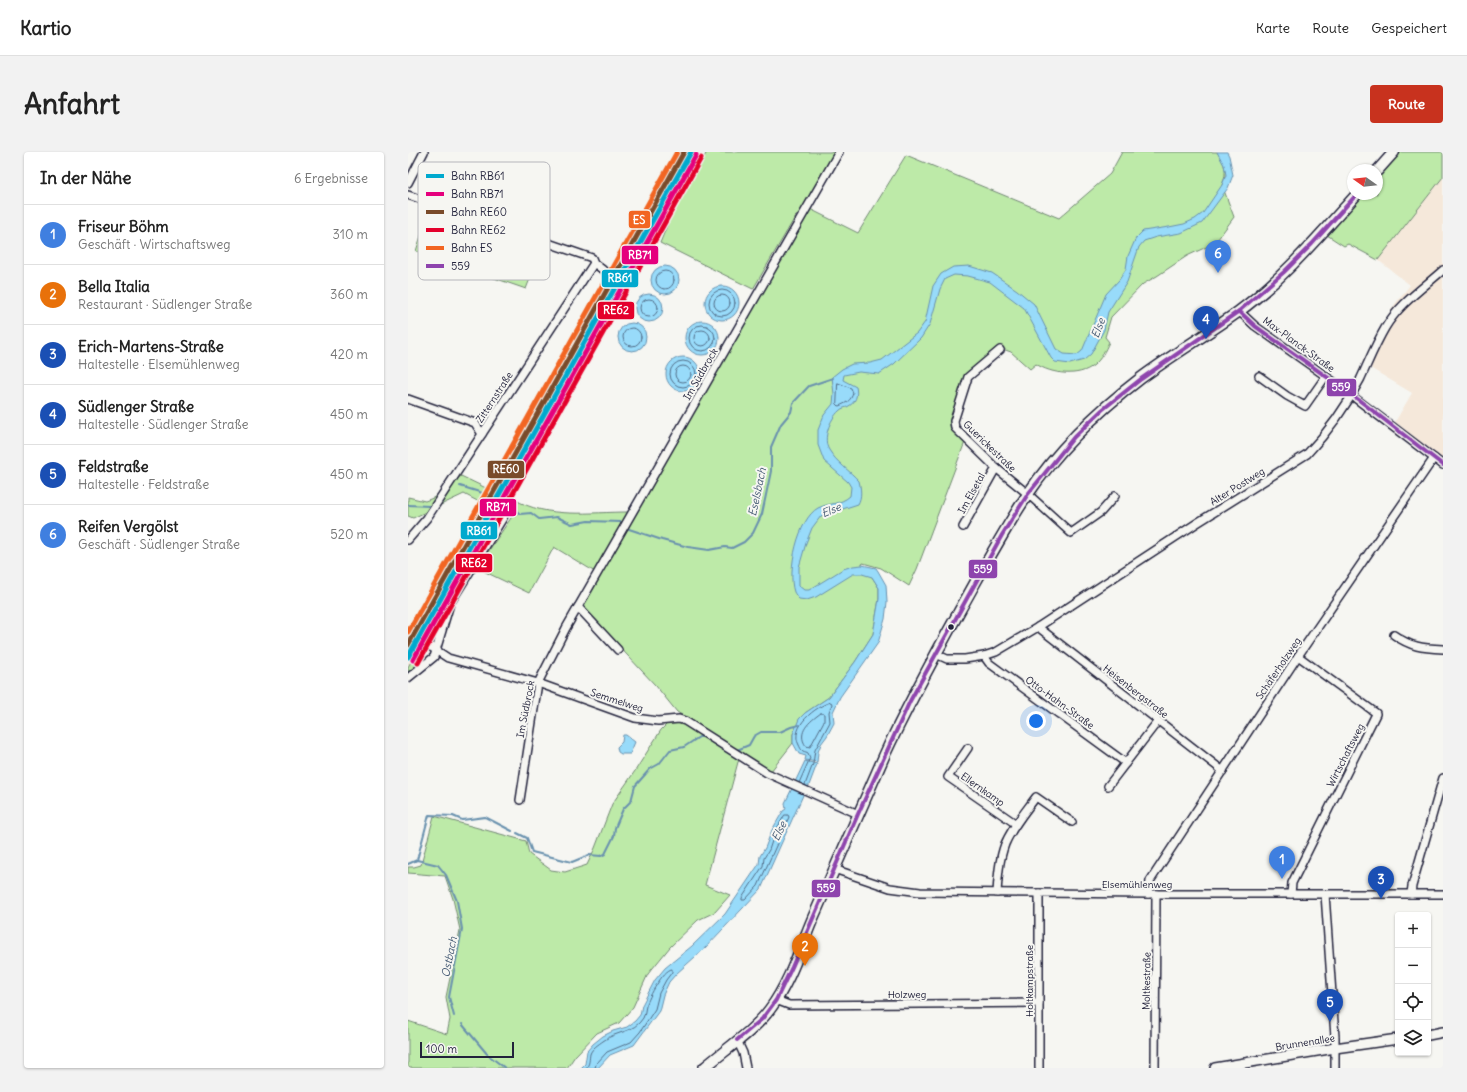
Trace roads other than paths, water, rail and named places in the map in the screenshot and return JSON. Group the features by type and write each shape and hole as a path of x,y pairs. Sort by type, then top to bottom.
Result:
{"main road":[{"path":"1383,164 1394,152"},
{"path":"704,1068 762,1019 776,1000 858,814 910,701 1002,535 1028,494 1060,452 1102,410 1141,378 1240,311 1284,272 1312,244 1352,200"}],"street":[{"path":"419,162 424,152"},
{"name":"Im Südbrock","path":"520,800 538,683 578,606 839,152"},
{"path":"408,183 418,164"},
{"path":"408,195 418,198"},
{"path":"550,244 592,258 594,263 603,270"},
{"name":"Zitternstraße","path":"408,540 427,518 594,263"},
{"name":"Alter Postweg","path":"936,654 952,660 984,656 996,652 1038,627 1197,523 1307,454 1317,444 1335,420 1359,382 1385,328 1401,306 1443,270"},
{"name":"Max-Planck-Straße","path":"1240,311 1255,326 1351,394 1443,465"},
{"name":"Guerickestraße","path":"1000,350 968,377 954,421 955,428 996,468 1028,494 1071,533 1101,512 1115,496"},
{"path":"1259,376 1287,396 1305,406 1326,376"},
{"path":"408,399 475,423 482,434"},
{"name":"Schäferholzweg","path":"1148,894 1150,881 1298,656 1434,458"},
{"name":"Im Elsetal","path":"963,527 996,468"},
{"path":"408,678 434,657 450,604 503,518 511,498"},
{"path":"578,606 618,650"},
{"name":"Heisenbergstraße","path":"1038,627 1223,771"},
{"name":"Semmelweg","path":"408,632 448,658 538,683 635,718 658,721 679,719 685,721 767,773 858,814"},
{"path":"1394,635 1404,642 1427,649 1443,649"},
{"name":"Otto-Hahn-Straße","path":"984,656 989,663 1126,763"},
{"name":"Wirtschaftsweg","path":"1291,894 1292,883 1376,714 1376,712 1298,656"},
{"path":"1108,786 1158,721"},
{"name":"Ellernkamp","path":"968,748 948,777 1016,824"},
{"path":"1411,894 1443,778"},
{"path":"997,893 999,868 1005,845 1016,824 1036,797 1072,822"},
{"name":"Elsemühlenweg","path":"834,869 890,888 911,892 1443,894"},
{"name":"Holtkampstraße","path":"1039,893 1039,1068"},
{"name":"Moltkestraße","path":"1155,1068 1156,894"},
{"path":"1325,894 1335,1068"},
{"name":"Holzweg","path":"776,1000 789,1005 1039,1003"},
{"path":"1431,1034 1443,1032"},
{"name":"Brunnenallee","path":"1215,1068 1395,1039"},
{"path":"737,1040 743,1054 746,1068"}],"water":[{"name":"Else","path":"1217,152 1227,152 1229,156 1233,175 1228,188 1202,223 1181,233 1156,237 1144,241 1139,247 1127,282 1108,312 1104,330 1091,354 1084,360 1070,364 1055,362 1051,358 1024,308 990,282 968,276 954,275 945,279 940,289 930,324 921,338 894,364 879,374 859,372 844,375 843,380 856,387 857,393 854,401 847,407 840,410 833,419 828,429 826,440 832,455 859,481 861,496 858,504 821,516 812,528 799,567 799,586 804,590 809,590 843,569 862,565 876,568 886,585 887,602 885,619 878,643 840,697 833,712 834,723 821,744 817,762 805,760 806,756 799,754 793,743 793,734 799,719 805,713 829,697 855,662 873,634 879,599 879,588 872,577 862,574 853,574 816,597 807,600 799,599 796,596 792,583 793,559 796,546 805,523 811,514 822,506 842,501 850,496 851,487 848,482 824,461 818,445 818,430 824,415 833,404 834,394 832,377 842,369 852,364 870,363 882,360 917,333 925,322 933,286 941,274 953,267 969,266 992,273 1017,290 1034,304 1056,349 1064,354 1077,355 1082,351 1106,294 1119,280 1126,269 1128,256 1136,238 1143,231 1184,224 1203,213 1222,185 1226,175 1224,165"},
{"path":"665,266 675,270 679,280 675,290 665,294 655,290 651,280 655,270"},
{"path":"719,286 725,286 734,291 738,297 738,309 734,315 725,320 719,320 710,315 705,306 705,300 710,291"},
{"path":"649,294 659,298 663,308 659,318 649,322 639,318 635,308 639,298"},
{"path":"699,321 705,321 714,326 718,332 718,344 714,350 705,355 699,355 690,350 685,341 685,335 690,326"},
{"path":"632,323 642,327 646,337 642,347 632,351 622,347 618,337 622,327"},
{"path":"680,357 686,357 695,362 699,368 699,380 695,386 686,391 680,391 671,386 666,377 666,371 671,362"},
{"path":"623,735 626,735 635,742 630,754 621,754 618,752 617,747 622,742"},
{"name":"Else","path":"805,761 817,764 808,788 804,793 761,889 705,948 669,982 663,995 659,1011 634,1045 610,1055 598,1068 581,1068 585,1064 587,1051 593,1044 603,1036 627,1027 635,1021 640,1015 642,1005 655,980 665,968 692,946 725,914 759,864 760,856 772,830 783,811 786,809 785,803"}],"waterway":[{"name":"Eselsbach","path":"629,529 688,547 709,550 725,547 732,548 744,542 753,533 762,514 771,471 771,447 781,424 791,412 793,403 809,386 833,378"},
{"name":"Eselsbach","path":"460,486 489,495"},
{"name":"Eselsbach","path":"500,501 506,505"},
{"name":"Eselsbach","path":"408,505 429,506"},
{"name":"Eselsbach","path":"512,507 520,514 531,513 539,519 557,517 572,524 588,521 621,522"},
{"path":"737,750 749,745 754,736 761,732 780,732 799,725"},
{"path":"517,833 527,838 532,852 572,862 589,855 601,856 605,854 614,836 615,828 623,809 631,801 635,786 650,769 659,764 670,750 684,747 699,737 703,737 733,756"},
{"path":"417,860 429,815 453,816 462,820 485,817 512,831"},
{"name":"Ostbach","path":"408,864 417,860 438,865 446,875 457,901 462,929 449,997 454,1016"},
{"name":"Ostbach","path":"462,1024 488,1055 505,1068"}],"rail line":[{"name":"ES","path":"408,632 677,152"},
{"name":"RE60","path":"408,645 684,152"},
{"name":"RB61","path":"408,657 691,152"},
{"name":"RB71","path":"413,660 696,155"},
{"name":"RE62","path":"418,663 701,158"}],"place":[{"name":"Reifen Vergölst","path":"1218,273"},
{"name":"Südlenger Straße","path":"1206,339"},
{"name":"Friseur Böhm","path":"1282,879"},
{"name":"Erich-Martens-Straße","path":"1381,899"},
{"name":"Bella Italia","path":"805,966"},
{"name":"Feldstraße","path":"1330,1022"}]}
